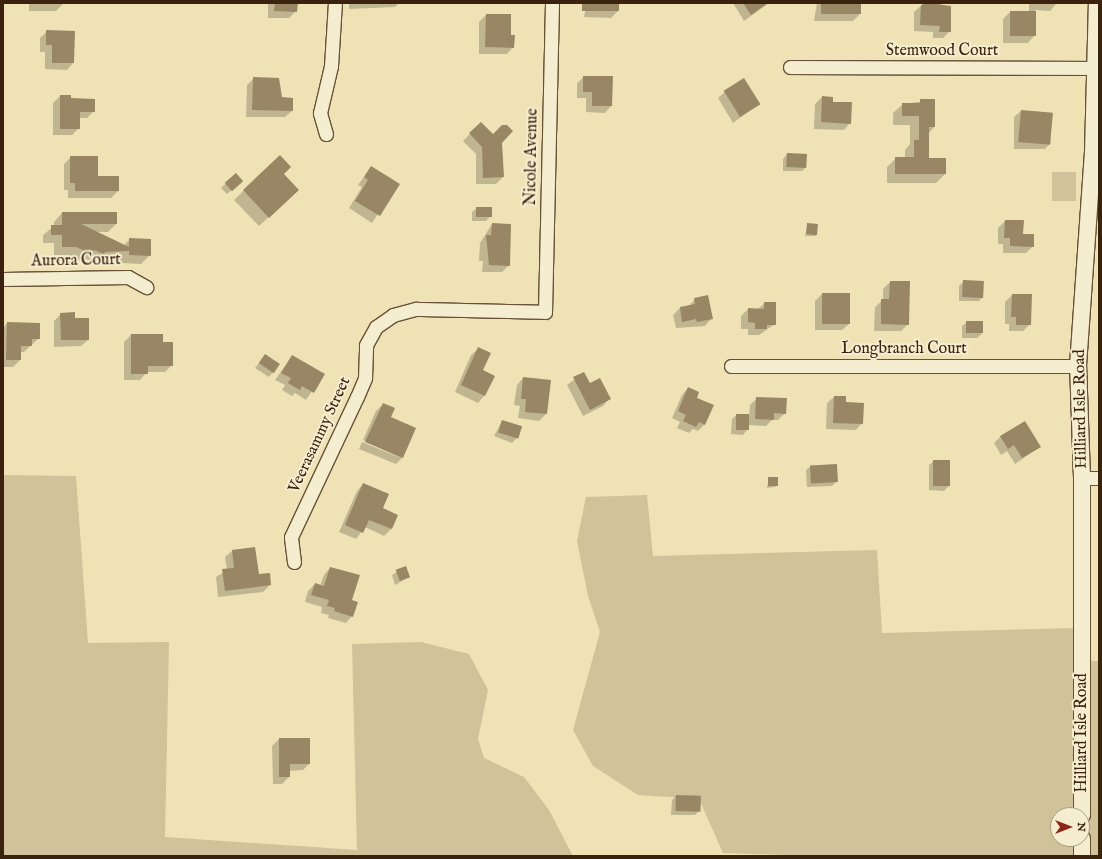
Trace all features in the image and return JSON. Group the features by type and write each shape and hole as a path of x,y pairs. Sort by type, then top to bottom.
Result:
{"street":[{"path":"326,134 320,113 331,66 335,3"},
{"name":"Nicole Avenue","path":"546,312 552,3"},
{"name":"Hilliard Isle Road","path":"1082,807 1082,478 1078,366 1096,153 1095,68 1097,3"},
{"name":"Stemwood Court","path":"790,67 1095,68"},
{"name":"Aurora Court","path":"3,279 128,277 146,287"},
{"name":"Veerasammy Street","path":"294,562 291,537 362,384 366,345 376,327 393,315 416,309 546,312"},
{"name":"Longbranch Court","path":"730,366 1078,366"},
{"path":"1082,478 1099,478"}],"shaded area":[{"path":"1052,172 1076,172 1076,201 1052,201"},
{"path":"3,475 76,476 88,643 169,642 165,837 357,850 352,644 421,642 469,654 488,690 478,739 484,758 524,777 549,810 573,856 3,856"},
{"path":"647,495 653,556 877,550 882,633 1076,628 1076,807 1050,807 1050,847 1076,847 1076,856 809,856 723,853 699,799 638,795 593,766 573,730 600,632 588,596 577,541 586,497"},
{"path":"1088,653 1089,661 1099,661 1099,856 1088,856 1088,847 1090,847 1090,807 1088,807"}],"building":[{"path":"275,3 298,3 297,12 274,11"},
{"path":"582,3 619,3 619,11 582,11"},
{"path":"743,3 768,3 751,15"},
{"path":"821,3 861,3 861,14 821,14"},
{"path":"928,3 951,6 951,32 939,32 940,26 920,25 921,5"},
{"path":"1010,11 1036,11 1036,36 1010,36"},
{"path":"486,14 511,14 511,35 515,35 514,48 485,47"},
{"path":"46,30 75,31 74,63 52,63 52,45 46,45"},
{"path":"583,76 613,76 612,106 592,106 592,92 583,92"},
{"path":"253,77 279,78 282,97 293,98 293,111 252,110"},
{"path":"744,78 760,104 740,117 724,91"},
{"path":"60,95 71,95 71,98 95,99 95,112 80,112 80,129 60,129"},
{"path":"822,96 833,97 833,102 852,102 851,124 821,122"},
{"path":"920,99 935,99 935,127 929,127 929,158 946,158 946,174 895,174 895,157 914,157 914,140 919,140 919,116 902,116 902,103 920,103"},
{"path":"1021,110 1053,113 1050,145 1018,142"},
{"path":"481,122 493,134 502,125 507,125 513,131 502,143 504,177 483,178 482,147 469,133"},
{"path":"787,153 807,154 806,168 786,167"},
{"path":"280,155 291,167 284,174 299,190 269,218 243,190"},
{"path":"70,156 98,156 98,176 119,176 119,191 75,191 75,183 70,183"},
{"path":"371,166 400,184 380,216 355,201 368,180 364,177"},
{"path":"236,173 243,181 232,191 225,183"},
{"path":"476,207 492,207 492,217 476,217"},
{"path":"62,212 117,212 117,224 81,224 129,247 129,238 151,239 151,256 129,255 129,251 105,252 104,254 94,250 92,254 76,247 62,247 62,235 51,235 51,225 62,225"},
{"path":"1005,220 1024,220 1023,234 1034,234 1034,247 1010,246 1010,238 1004,238"},
{"path":"492,223 511,224 510,266 489,265 486,235 491,235"},
{"path":"807,223 818,224 817,235 806,234"},
{"path":"963,280 984,281 983,298 962,297"},
{"path":"890,281 910,281 909,325 881,324 881,299 889,299"},
{"path":"822,293 850,293 850,324 822,324"},
{"path":"1012,294 1032,294 1031,325 1016,325 1016,317 1011,317"},
{"path":"708,295 713,319 697,322 696,319 682,322 680,307 695,304 694,298"},
{"path":"764,302 776,302 776,325 767,325 767,329 755,329 755,323 748,322 748,308 764,309"},
{"path":"75,312 75,318 89,318 89,340 61,340 60,313"},
{"path":"966,321 983,321 983,333 966,333"},
{"path":"7,322 40,323 40,339 32,339 32,346 21,346 21,360 6,360"},
{"path":"131,334 163,334 163,342 173,342 173,366 148,366 148,374 131,374"},
{"path":"478,347 491,353 483,370 495,376 485,396 461,385"},
{"path":"265,354 280,364 274,373 259,363"},
{"path":"292,355 325,374 314,393 302,386 300,390 288,383 291,378 281,373"},
{"path":"584,372 590,383 600,378 611,399 590,410 573,377"},
{"path":"523,377 551,380 547,414 525,412 526,399 521,399"},
{"path":"688,387 699,392 697,398 714,405 705,425 699,422 696,427 683,421 686,415 678,411"},
{"path":"834,396 846,396 846,402 864,403 863,424 833,423"},
{"path":"756,397 787,398 786,414 774,413 774,420 755,419"},
{"path":"383,403 395,408 391,417 416,428 403,458 365,442"},
{"path":"736,414 749,414 749,430 736,430"},
{"path":"502,420 522,426 518,439 498,432"},
{"path":"1025,421 1041,447 1022,458 1014,445 1008,449 1000,436"},
{"path":"933,460 950,460 950,486 933,486"},
{"path":"837,464 838,482 811,483 810,465"},
{"path":"768,477 778,477 778,486 768,486"},
{"path":"363,483 389,494 383,508 398,515 392,529 369,520 363,533 345,525"},
{"path":"255,547 259,574 270,573 271,585 225,591 222,569 234,568 232,550"},
{"path":"406,566 410,577 400,581 396,570"},
{"path":"330,567 360,575 352,600 358,602 353,617 334,611 335,608 327,606 329,600 311,595 315,583 324,586"},
{"path":"279,738 310,738 310,764 290,764 290,777 279,777"},
{"path":"676,795 701,796 700,812 675,811"}]}
